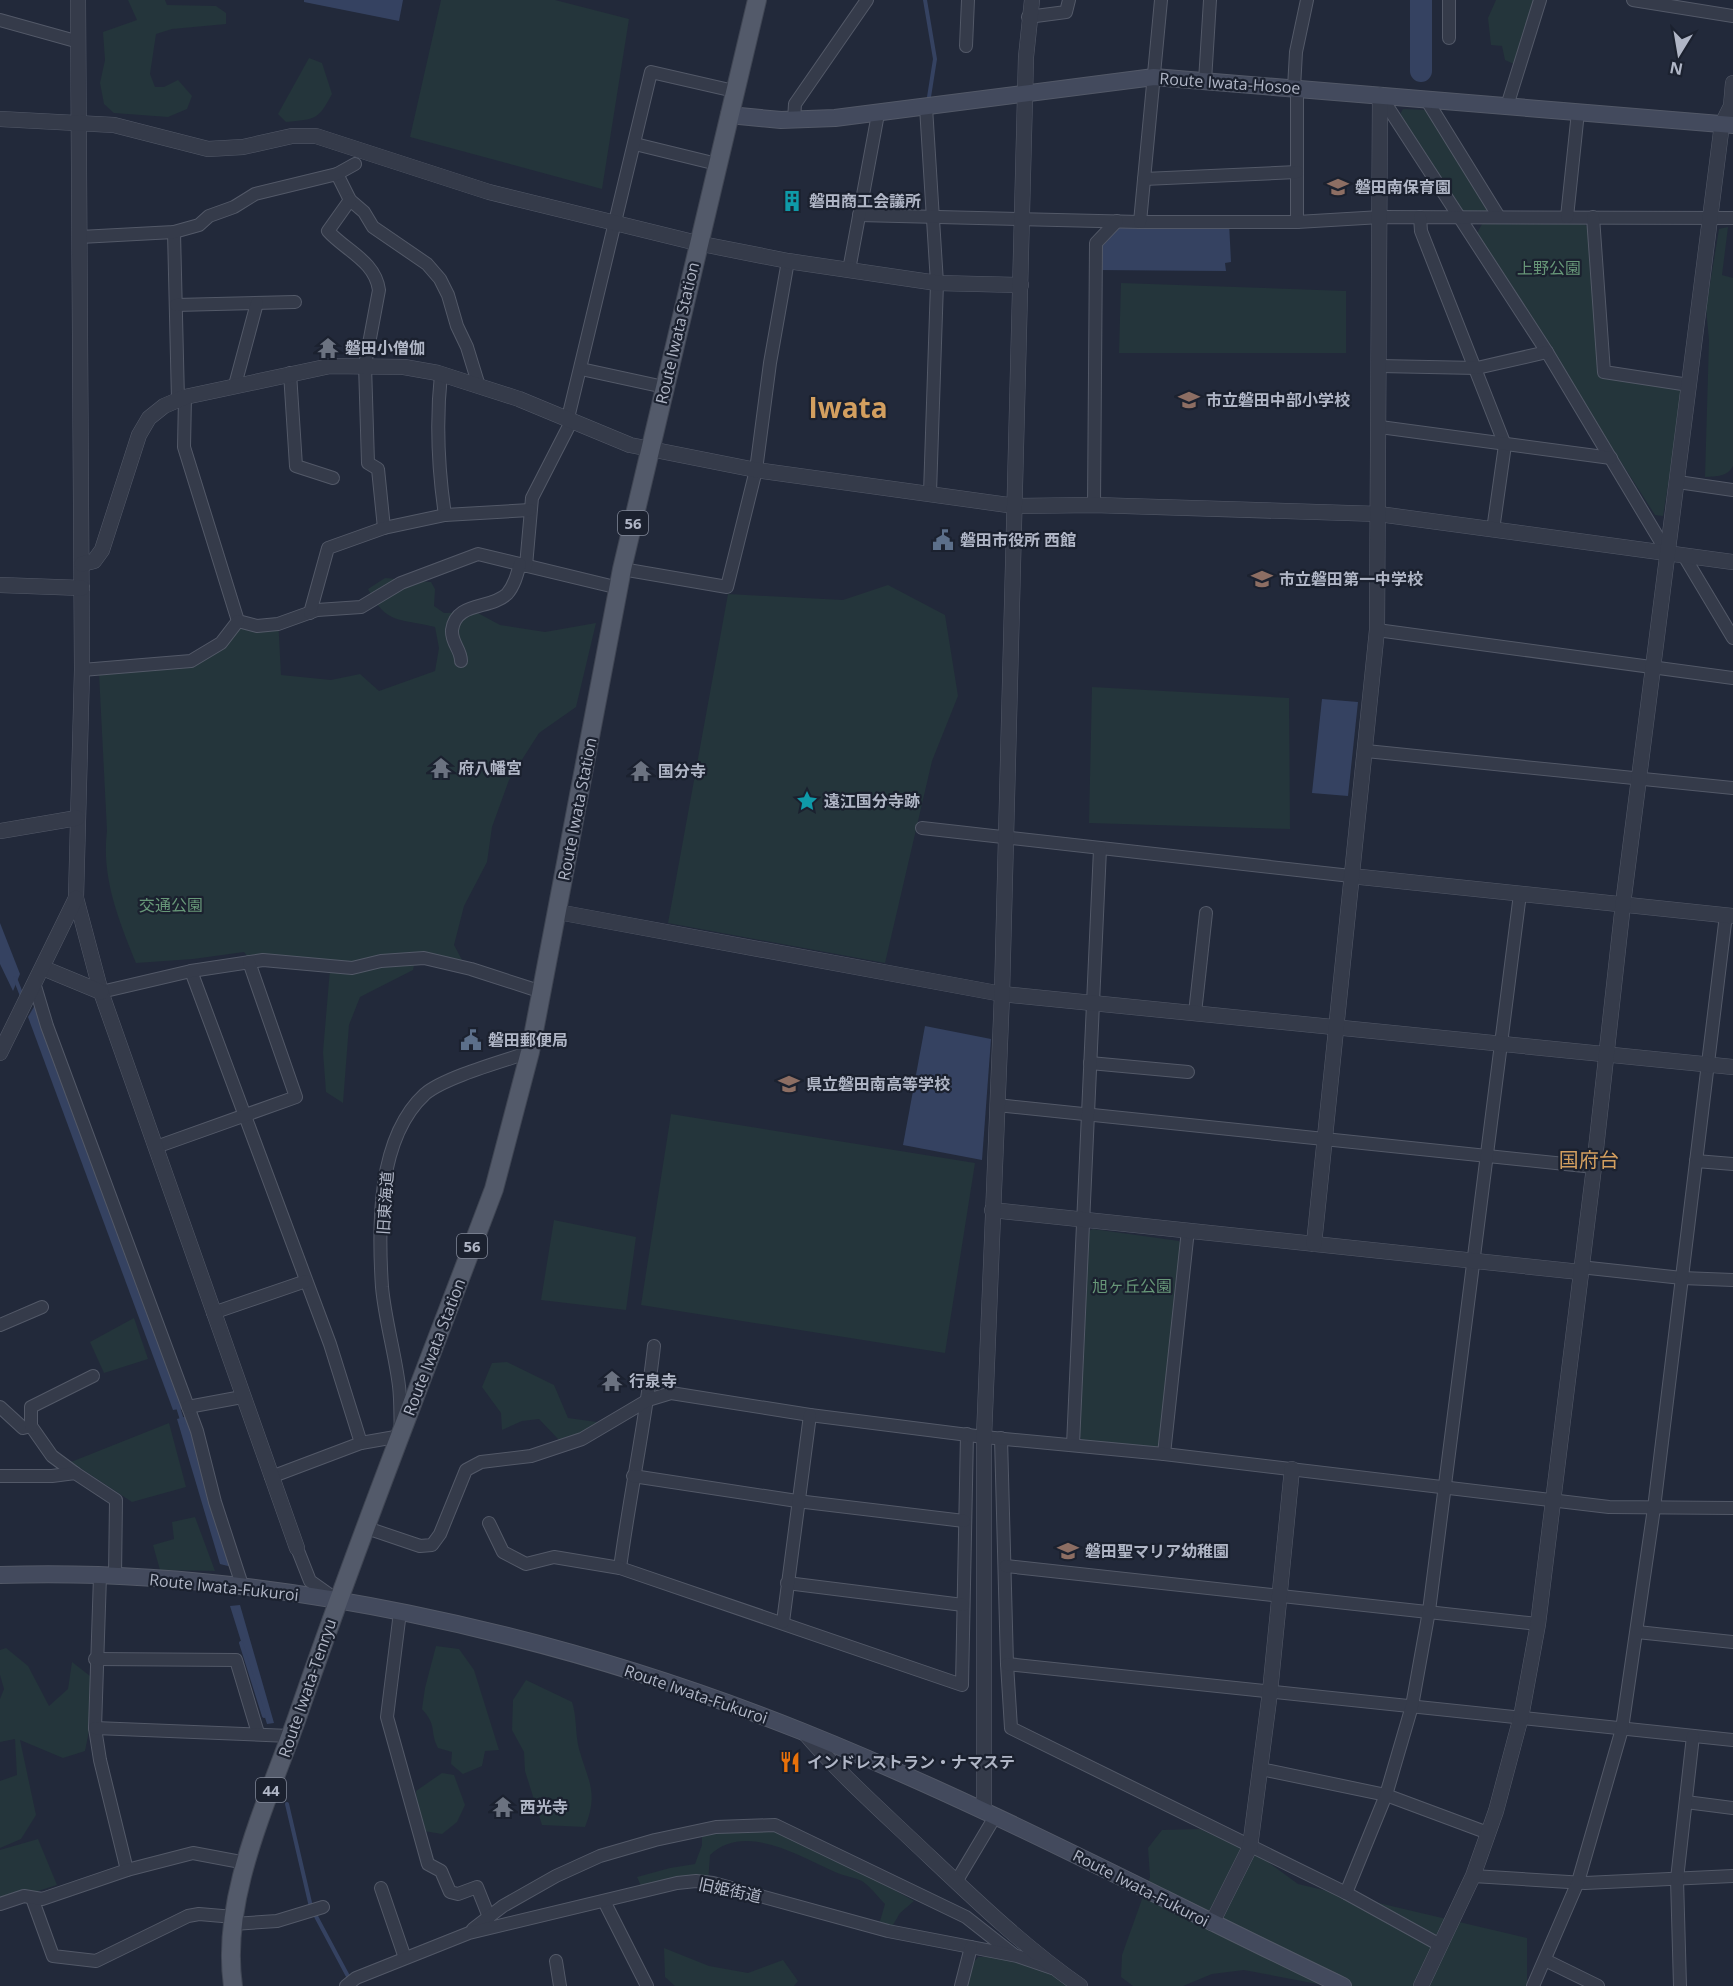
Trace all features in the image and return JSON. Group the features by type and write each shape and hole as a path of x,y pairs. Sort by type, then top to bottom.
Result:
{"main road":[{"name":"Route Iwata Station","path":"338,1600 494,1189 530,1052 622,569 757,0"},
{"name":"Route Iwata-Hosoe","path":"729,115 794,120 878,114 1154,77 1727,125"},
{"name":"Route Iwata-Fukuroi","path":"0,1575 107,1576 243,1588 338,1600 400,1612 558,1650 658,1679 804,1732 990,1813 1343,1986"},
{"name":"Route Iwata-Tenryu","path":"233,1986 230,1954 233,1920 246,1863 338,1600"}],"street":[{"path":"78,0 82,670 76,818 76,898 101,992 297,1548 310,1581 338,1600"},
{"path":"794,120 795,104 867,0"},
{"path":"966,46 968,0"},
{"path":"956,1882 990,1813 984,1437 1002,994 1025,93 1028,16 1032,0"},
{"path":"1028,16 1066,12 1069,0"},
{"path":"1140,222 1161,0"},
{"path":"1205,81 1210,0"},
{"path":"1297,222 1296,52 1307,0"},
{"path":"1449,0 1449,38"},
{"path":"1507,106 1540,0"},
{"path":"1633,0 1733,16"},
{"path":"0,20 79,42"},
{"path":"461,660 452,637 455,621 469,608 487,604 507,593 523,565 532,498 570,419 651,72 735,91"},
{"path":"1420,1986 1473,1876 1488,1833 1521,1717 1538,1624 1594,1167 1623,904 1711,217 1733,83"},
{"path":"1314,1244 1377,630 1380,427 1380,95"},
{"path":"1380,95 1547,352 1668,554"},
{"path":"1426,99 1499,217"},
{"path":"926,107 937,283 930,493"},
{"path":"1567,218 1578,112"},
{"path":"849,270 878,114"},
{"path":"0,119 80,121 134,129 208,149 243,147 292,136 316,136 341,142 447,180 698,243 788,261 937,283 1021,285"},
{"path":"634,144 717,164"},
{"path":"80,237 174,232 199,225 209,216 234,207 255,194 337,174 355,164"},
{"path":"1144,179 1297,172"},
{"path":"337,174 350,200 364,212 374,227 427,264 440,279 448,295 479,386"},
{"path":"350,200 328,231 340,244 365,262 378,278 380,290 365,365 368,463 378,469 384,528"},
{"path":"859,215 1140,222 1297,222 1381,217 1711,217 1733,219"},
{"path":"1420,217 1421,231 1477,368 1504,444 1493,530"},
{"path":"1593,217 1604,372 1689,385"},
{"path":"1094,505 1096,243 1117,221"},
{"path":"174,232 184,447 238,621"},
{"path":"622,569 727,587 756,470 770,363 788,261"},
{"path":"176,305 295,302"},
{"path":"235,385 257,303"},
{"path":"1380,366 1477,368 1547,352"},
{"path":"82,564 93,561 102,550 139,435 148,418 164,406 181,398 290,373 330,366 365,365 404,367 441,375 479,386 570,419 630,445 756,470 1015,506 1094,505 1379,514 1733,562"},
{"path":"581,369 664,387"},
{"path":"290,373 296,466 333,478"},
{"path":"441,375 438,404 439,456 445,515"},
{"path":"1380,427 1611,458"},
{"path":"1678,482 1733,490"},
{"path":"310,613 328,548 384,528 445,515 530,510"},
{"path":"238,621 257,626 278,624 310,613 361,607 401,583 478,555 619,588"},
{"path":"1684,556 1733,638"},
{"path":"0,585 82,588"},
{"path":"82,670 191,661 220,643 238,621"},
{"path":"1377,630 1733,678"},
{"path":"1366,751 1733,788"},
{"path":"0,831 76,818"},
{"path":"922,828 1005,839 1730,915 1708,1065 1654,1508 1622,1728 1578,1882 1533,1986"},
{"path":"1072,1445 1100,849"},
{"path":"1346,1893 1386,1795 1412,1706 1429,1611 1520,894"},
{"path":"0,1053 76,898"},
{"path":"558,912 1002,994 1733,1067"},
{"path":"1195,1013 1206,913"},
{"path":"43,968 101,992 191,971 263,960 352,968 381,961 424,958 471,969 542,992"},
{"path":"156,1147 296,1097 249,962"},
{"path":"191,971 330,1344 361,1443"},
{"path":"33,988 188,1407 243,1588"},
{"name":"旧東海道","path":"401,1436 399,1388 382,1288 382,1232 388,1156 407,1115 427,1093 452,1080 530,1052"},
{"path":"1090,1063 1188,1072"},
{"path":"997,1105 1594,1167"},
{"path":"1696,1161 1733,1164"},
{"path":"992,1210 1473,1262 1733,1280"},
{"path":"1164,1454 1188,1230"},
{"path":"213,1313 306,1281"},
{"path":"0,1325 42,1307"},
{"path":"620,1568 633,1476 648,1401 654,1346"},
{"path":"93,1376 31,1407 31,1426 52,1456 116,1500 95,1659 95,1728 100,1760 127,1870"},
{"path":"364,1527 420,1546 432,1545 440,1534 466,1470 481,1462 531,1456 582,1439 648,1401 671,1393 810,1415 984,1437 1164,1454 1609,1507 1733,1508"},
{"path":"188,1407 242,1396"},
{"path":"0,1407 23,1428 31,1426"},
{"path":"783,1622 810,1415"},
{"path":"489,1523 503,1552 526,1564 554,1557 620,1568 962,1685 967,1434"},
{"path":"271,1477 361,1443 401,1436"},
{"path":"1001,1438 1011,1728 1346,1893 1440,1945"},
{"path":"1212,1923 1250,1847 1270,1692 1292,1469"},
{"path":"0,1476 51,1476 75,1473"},
{"path":"633,1476 797,1501 964,1521"},
{"path":"1006,1566 1538,1624"},
{"path":"788,1583 963,1605"},
{"path":"400,1612 387,1717 428,1864 441,1871 450,1892 458,1894 477,1887 489,1917"},
{"path":"1637,1632 1733,1642"},
{"path":"95,1659 236,1660 258,1733"},
{"path":"1007,1664 1733,1740"},
{"path":"95,1728 290,1736"},
{"path":"804,1732 827,1760 956,1882 1055,1969"},
{"path":"1680,1986 1677,1879 1693,1736"},
{"path":"1261,1769 1386,1795 1488,1833"},
{"path":"1686,1802 1733,1808"},
{"path":"469,1933 489,1917 556,1876 600,1856 655,1840 716,1827 775,1825 966,1917 1017,1956"},
{"path":"0,1904 24,1896 42,1899 127,1870 193,1853 246,1863"},
{"path":"1473,1876 1578,1882 1733,1876"},
{"name":"旧姫街道","path":"351,1982 469,1933 677,1883 713,1883 888,1930 1017,1956 1055,1969 1080,1986"},
{"path":"381,1888 405,1958"},
{"path":"32,1898 53,1956 96,1961 188,1917 199,1914 258,1924 277,1921 323,1907"},
{"path":"604,1901 646,1986"},
{"path":"962,1986 971,1947"},
{"path":"1545,1960 1598,1986"},
{"path":"556,1961 561,1986"}],"green space":[{"path":"128,0 165,0 167,5 216,6 226,13 226,24 172,29 156,34 150,74 155,87 164,87 178,80 192,96 187,109 168,117 114,113 104,104 100,83 105,60 103,32 137,20"},
{"path":"441,0 555,0 629,19 602,189 410,137"},
{"path":"1496,0 1537,0 1516,65 1505,60 1502,46 1491,45 1488,18"},
{"path":"309,58 322,63 332,94 315,117 286,122 278,114"},
{"path":"1403,109 1427,110 1488,211 1462,213 1399,116"},
{"name":"上野公園","path":"1583,223 1590,229 1601,368 1674,384 1683,391 1663,516 1655,515 1476,235 1482,224"},
{"path":"1728,227 1722,275 1733,278 1733,466 1725,474 1705,477 1709,340 1706,308 1719,229"},
{"path":"1121,283 1346,291 1346,353 1119,353"},
{"name":"交通公園","path":"385,578 431,582 435,589 434,606 444,613 476,612 500,625 545,632 596,623 576,707 539,733 509,780 492,827 487,862 464,906 454,945 468,971 415,961 413,970 360,997 349,1025 343,1103 326,1092 323,1052 330,969 252,961 244,952 136,963 118,915 109,882 99,673 193,666 238,621 257,626 278,617 281,675 331,680 360,674 379,691 435,671 439,648 435,627 403,621 381,609 368,589"},
{"path":"888,585 945,615 958,696 932,761 885,963 668,923 728,594 843,600"},
{"path":"1092,687 1289,698 1290,829 1089,823"},
{"path":"671,1114 975,1163 945,1353 641,1305"},
{"path":"554,1220 636,1237 626,1310 541,1300"},
{"name":"旭ヶ丘公園","path":"1093,1229 1179,1241 1181,1244 1160,1445 1155,1450 1082,1440 1078,1434 1089,1231"},
{"path":"134,1318 148,1359 104,1373 90,1342"},
{"path":"507,1362 554,1385 568,1418 597,1422 586,1435 560,1441 539,1419 522,1421 502,1430 501,1413 482,1387 492,1363"},
{"path":"169,1423 186,1487 132,1502 71,1462"},
{"path":"195,1517 215,1571 160,1570 153,1545 174,1539 172,1522"},
{"path":"436,1646 459,1649 474,1670 499,1750 485,1751 482,1766 463,1774 451,1764 452,1752 438,1748 430,1720 422,1709"},
{"path":"6,1648 28,1666 49,1706 68,1689 72,1662 90,1676 90,1726 85,1751 63,1758 20,1740 36,1815 21,1839 0,1848 0,1781 17,1775 15,1739 0,1742 0,1699 4,1689 0,1675 0,1650"},
{"path":"526,1680 572,1702 579,1749 592,1795 585,1827 542,1825 525,1771 524,1752 512,1730 513,1700"},
{"path":"442,1773 454,1775 465,1805 457,1822 442,1834 418,1830 416,1791"},
{"path":"770,1825 792,1833 914,1901 900,1913 893,1925 878,1928 885,1904 862,1881 789,1851 755,1842 739,1841 724,1846 710,1855 708,1883 641,1886 637,1877 695,1864 702,1845 702,1837 726,1826"},
{"path":"1200,1829 1264,1859 1298,1884 1527,1938 1527,1986 1328,1986 1244,1970 1212,1974 1183,1986 1133,1986 1121,1977 1122,1955 1150,1877 1148,1848 1162,1830"},
{"path":"38,1839 57,1885 0,1903 0,1850"},
{"path":"664,1948 709,1966 748,1973 783,1960 798,1981 794,1986 675,1986 665,1977"},
{"path":"1017,1956 1080,1986 965,1986 964,1975 978,1957"}],"water":[{"path":"304,0 403,0 399,21 304,2"},
{"path":"1229,222 1231,262 1225,263 1226,271 1096,270 1096,247 1113,226"},
{"path":"1322,699 1358,702 1348,796 1312,793"},
{"path":"0,923 20,974 13,991 0,964"},
{"path":"35,1005 185,1408 173,1410 28,1017"},
{"path":"925,1026 991,1039 982,1160 903,1145"},
{"path":"191,1415 232,1567 220,1564 177,1419"},
{"path":"240,1605 274,1723 267,1724 230,1606"}],"waterway":[{"path":"925,0 935,59 929,97"},
{"path":"1421,0 1421,71"},
{"path":"15,978 22,996"},
{"path":"177,1404 183,1423"},
{"path":"241,1643 264,1716"},
{"path":"287,1804 311,1907 350,1980"}],"place":[{"name":"磐田南保育園","path":"1338,187"},
{"name":"磐田商工会議所","path":"792,201"},
{"name":"磐田小僧伽","path":"328,348"},
{"name":"市立磐田中部小学校","path":"1189,400"},
{"name":"磐田市役所 西館","path":"943,540"},
{"name":"市立磐田第一中学校","path":"1262,579"},
{"name":"府八幡宮","path":"441,768"},
{"name":"国分寺","path":"641,771"},
{"name":"遠江国分寺跡","path":"807,801"},
{"name":"磐田郵便局","path":"471,1040"},
{"name":"県立磐田南高等学校","path":"789,1084"},
{"name":"行泉寺","path":"612,1381"},
{"name":"磐田聖マリア幼稚園","path":"1068,1551"},
{"name":"インドレストラン・ナマステ","path":"790,1762"},
{"name":"西光寺","path":"503,1807"}],"district":[{"name":"Iwata","path":"848,407"},
{"name":"国府台","path":"1589,1159"}]}
